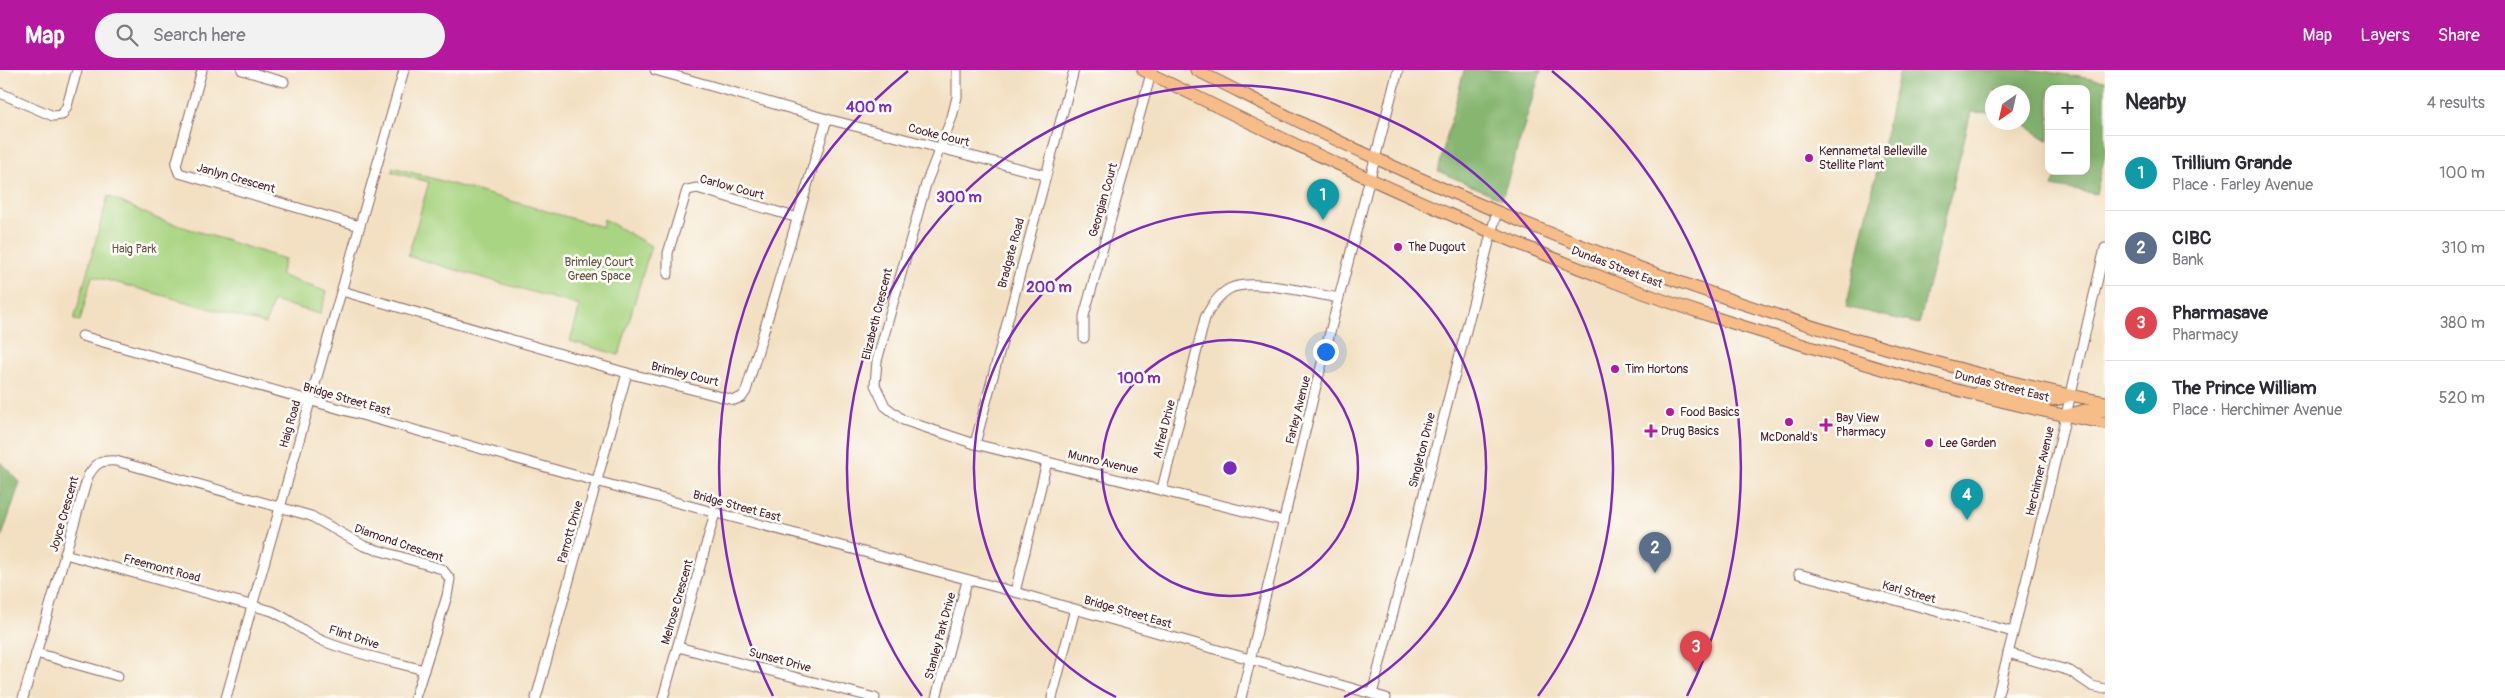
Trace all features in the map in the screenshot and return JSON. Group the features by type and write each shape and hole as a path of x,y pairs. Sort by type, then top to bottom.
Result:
{"main road":[{"name":"Dundas Street East","path":"1196,70 1376,158 1496,211 1622,263 1783,318 1940,364 2105,402"},
{"name":"Dundas Street East","path":"1149,71 1370,178 1491,232 1663,300 1876,368 2066,416 2105,423"},
{"path":"1315,152 1324,133"},
{"path":"1968,392 1993,390 2056,401 2070,395"},
{"path":"2066,416 2085,410 2105,412"}],"street":[{"path":"0,94 52,116 62,115 67,106 77,70"},
{"name":"Janlyn Crescent","path":"202,70 176,165 179,173 360,226"},
{"path":"242,70 284,82"},
{"name":"Haig Road","path":"226,698 404,70"},
{"name":"Cooke Court","path":"655,70 827,119 1045,175"},
{"name":"Elizabeth Crescent","path":"957,70 957,97 926,184 883,335 877,361 875,385 885,406 903,420 974,444 1047,462"},
{"name":"Bradgate Road","path":"974,444 1074,70"},
{"name":"Farley Avenue","path":"1241,698 1339,298 1398,70"},
{"name":"Georgian Court","path":"1084,338 1084,316 1149,71"},
{"name":"Brimley Court","path":"342,291 627,373 734,400 742,397 746,391 827,119"},
{"name":"Carlow Court","path":"668,274 668,253 687,190 697,188 798,218"},
{"name":"Singleton Drive","path":"1372,694 1496,211"},
{"name":"Herchimer Avenue","path":"1997,698 2105,248"},
{"name":"Alfred Drive","path":"1162,489 1205,318 1215,300 1230,289 1250,283 1339,298"},
{"name":"Bridge Street East","path":"82,336 310,402 967,581 1015,592 1386,698"},
{"name":"Parrott Drive","path":"536,698 627,373"},
{"name":"Joyce Crescent","path":"23,698 88,476 97,463 103,460 116,461 280,506"},
{"path":"1015,592 1047,462"},
{"name":"Munro Avenue","path":"1047,462 1162,489 1284,521"},
{"name":"Diamond Crescent","path":"280,506 311,516 349,540 442,570 448,574 450,579 447,596 415,698"},
{"name":"Melrose Crescent","path":"663,698 715,513"},
{"name":"Freemont Road","path":"65,554 253,606"},
{"name":"Karl Street","path":"1798,574 2013,632"},
{"name":"Stanley Park Drive","path":"936,698 967,581"},
{"name":"Flint Drive","path":"253,606 286,617 321,640 363,654 424,670"},
{"path":"1052,698 1075,610"},
{"name":"Sunset Drive","path":"678,647 875,698"},
{"path":"2008,652 2070,672 2092,686 2105,690"},
{"path":"36,653 118,676"}],"green space":[{"path":"1464,70 1541,70 1502,199 1438,171"},
{"path":"1900,70 2036,70 2105,81 2105,155 2096,194 2052,186 2057,175 2090,175 2090,85 2045,85 2045,138 2030,129 2030,85 1985,85 1985,113 1971,112 1919,324 1846,307"},
{"name":"Brimley Court Green Space","path":"393,167 602,227 604,219 651,246 619,355 570,341 580,306 408,256 429,182 392,172"},
{"name":"Haig Park","path":"108,196 158,219 285,259 280,275 327,292 320,314 273,301 266,324 92,276 80,321 74,320"},
{"path":"0,462 20,482 0,542"}],"place":[{"name":"Kennametal Belleville Stellite Plant","path":"1809,158"},
{"name":"Trillium Grande","path":"1323,220"},
{"name":"The Dugout","path":"1398,247"},
{"name":"Tim Hortons","path":"1615,369"},
{"name":"Food Basics","path":"1670,412"},
{"name":"McDonald's","path":"1789,422"},
{"name":"Bay View Pharmacy","path":"1826,425"},
{"name":"Drug Basics","path":"1651,431"},
{"name":"Lee Garden","path":"1929,443"},
{"name":"The Prince William","path":"1967,520"},
{"name":"CIBC","path":"1655,573"},
{"name":"Pharmasave","path":"1696,672"}]}
